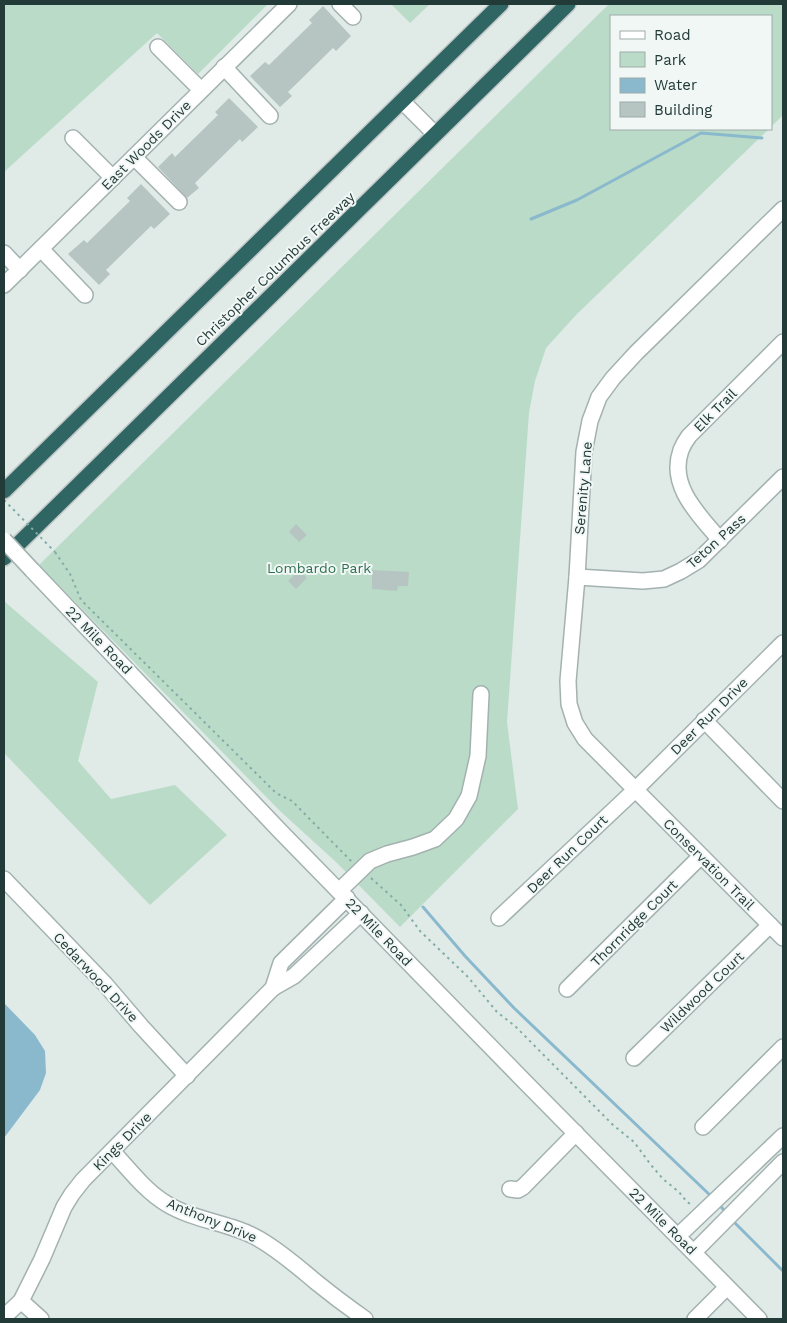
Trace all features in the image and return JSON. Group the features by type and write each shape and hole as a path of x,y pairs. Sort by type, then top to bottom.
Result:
{"highway":[{"path":"4,490 500,4"},
{"name":"Christopher Columbus Freeway","path":"4,558 568,4"}],"street":[{"name":"East Woods Drive","path":"4,286 289,4"},
{"path":"340,4 353,17"},
{"path":"158,46 201,90"},
{"path":"224,67 270,116"},
{"path":"402,101 435,134"},
{"path":"73,138 113,178"},
{"path":"134,157 178,202"},
{"name":"Serenity Lane","path":"635,790 585,739 575,723 569,704 568,682 577,577 584,452 590,421 599,397 613,378 636,353 783,209"},
{"path":"41,249 85,295"},
{"path":"4,253 20,270"},
{"name":"Elk Trail","path":"720,540 691,505 680,486 679,467 681,451 689,436 783,342"},
{"name":"Teton Pass","path":"577,577 643,581 664,580 698,560 783,477"},
{"name":"22 Mile Road","path":"4,540 343,895 759,1319"},
{"name":"Deer Run Drive","path":"635,790 704,720 780,653"},
{"name":"Kings Drive","path":"273,988 281,963 343,895 370,861 435,839 456,819 469,796 478,756 481,694"},
{"path":"704,720 783,801"},
{"name":"Conservation Trail","path":"635,790 783,938"},
{"name":"Deer Run Court","path":"499,918 635,790"},
{"name":"Thornridge Court","path":"567,989 701,856"},
{"name":"Cedarwood Drive","path":"4,879 105,984 187,1076"},
{"name":"Kings Drive","path":"4,1317 22,1300 64,1207 84,1180 273,988 294,976 361,913"},
{"name":"Wildwood Court","path":"634,1058 770,926"},
{"path":"703,1127 783,1047"},
{"path":"510,1189 518,1190 523,1187 576,1134"},
{"path":"678,1236 783,1136"},
{"name":"Anthony Drive","path":"112,1151 149,1190 166,1204 209,1222 257,1238 288,1258 364,1319"},
{"path":"694,1252 780,1171 760,1158"},
{"path":"695,1319 727,1287"},
{"path":"22,1300 41,1319"}],"path":[{"path":"4,500 55,552 70,574 81,600 276,793 292,801 354,864 401,905 420,931 468,977 497,1012 514,1026 613,1125 634,1142 663,1180 702,1212"}],"green space":[{"path":"4,4 268,4 198,74 157,33 4,172"},
{"path":"391,4 430,4 410,23"},
{"name":"Lombardo Park","path":"609,4 783,4 783,115 772,126 772,15 610,15 610,130 768,130 577,314 546,348 535,381 529,413 507,722 518,809 400,927 337,863 280,811 39,565"},
{"path":"5,602 98,682 78,761 111,799 175,785 227,835 150,905 4,753"}],"water":[{"path":"4,1003 35,1035 45,1051 46,1073 40,1090 4,1138"}],"building":[{"path":"323,6 351,36 336,51 333,48 288,92 292,96 280,107 250,76 265,62 269,65 312,23 309,20"},
{"path":"229,98 258,127 242,142 240,139 195,183 199,188 187,198 158,167 172,153 175,157 218,115 215,112"},
{"path":"141,184 170,214 154,229 151,226 106,270 110,274 99,285 68,254 84,240 87,243 130,201 127,198"},
{"path":"296,524 307,535 299,542 289,532"},
{"path":"299,570 307,578 296,589 288,581"},
{"path":"372,570 409,572 408,586 398,586 397,591 372,589"}],"waterway":[{"path":"531,219 577,200 701,133 762,138"},
{"path":"423,907 465,956 514,1008 712,1197"},
{"path":"718,1203 727,1214"},
{"path":"732,1220 783,1271"}]}
